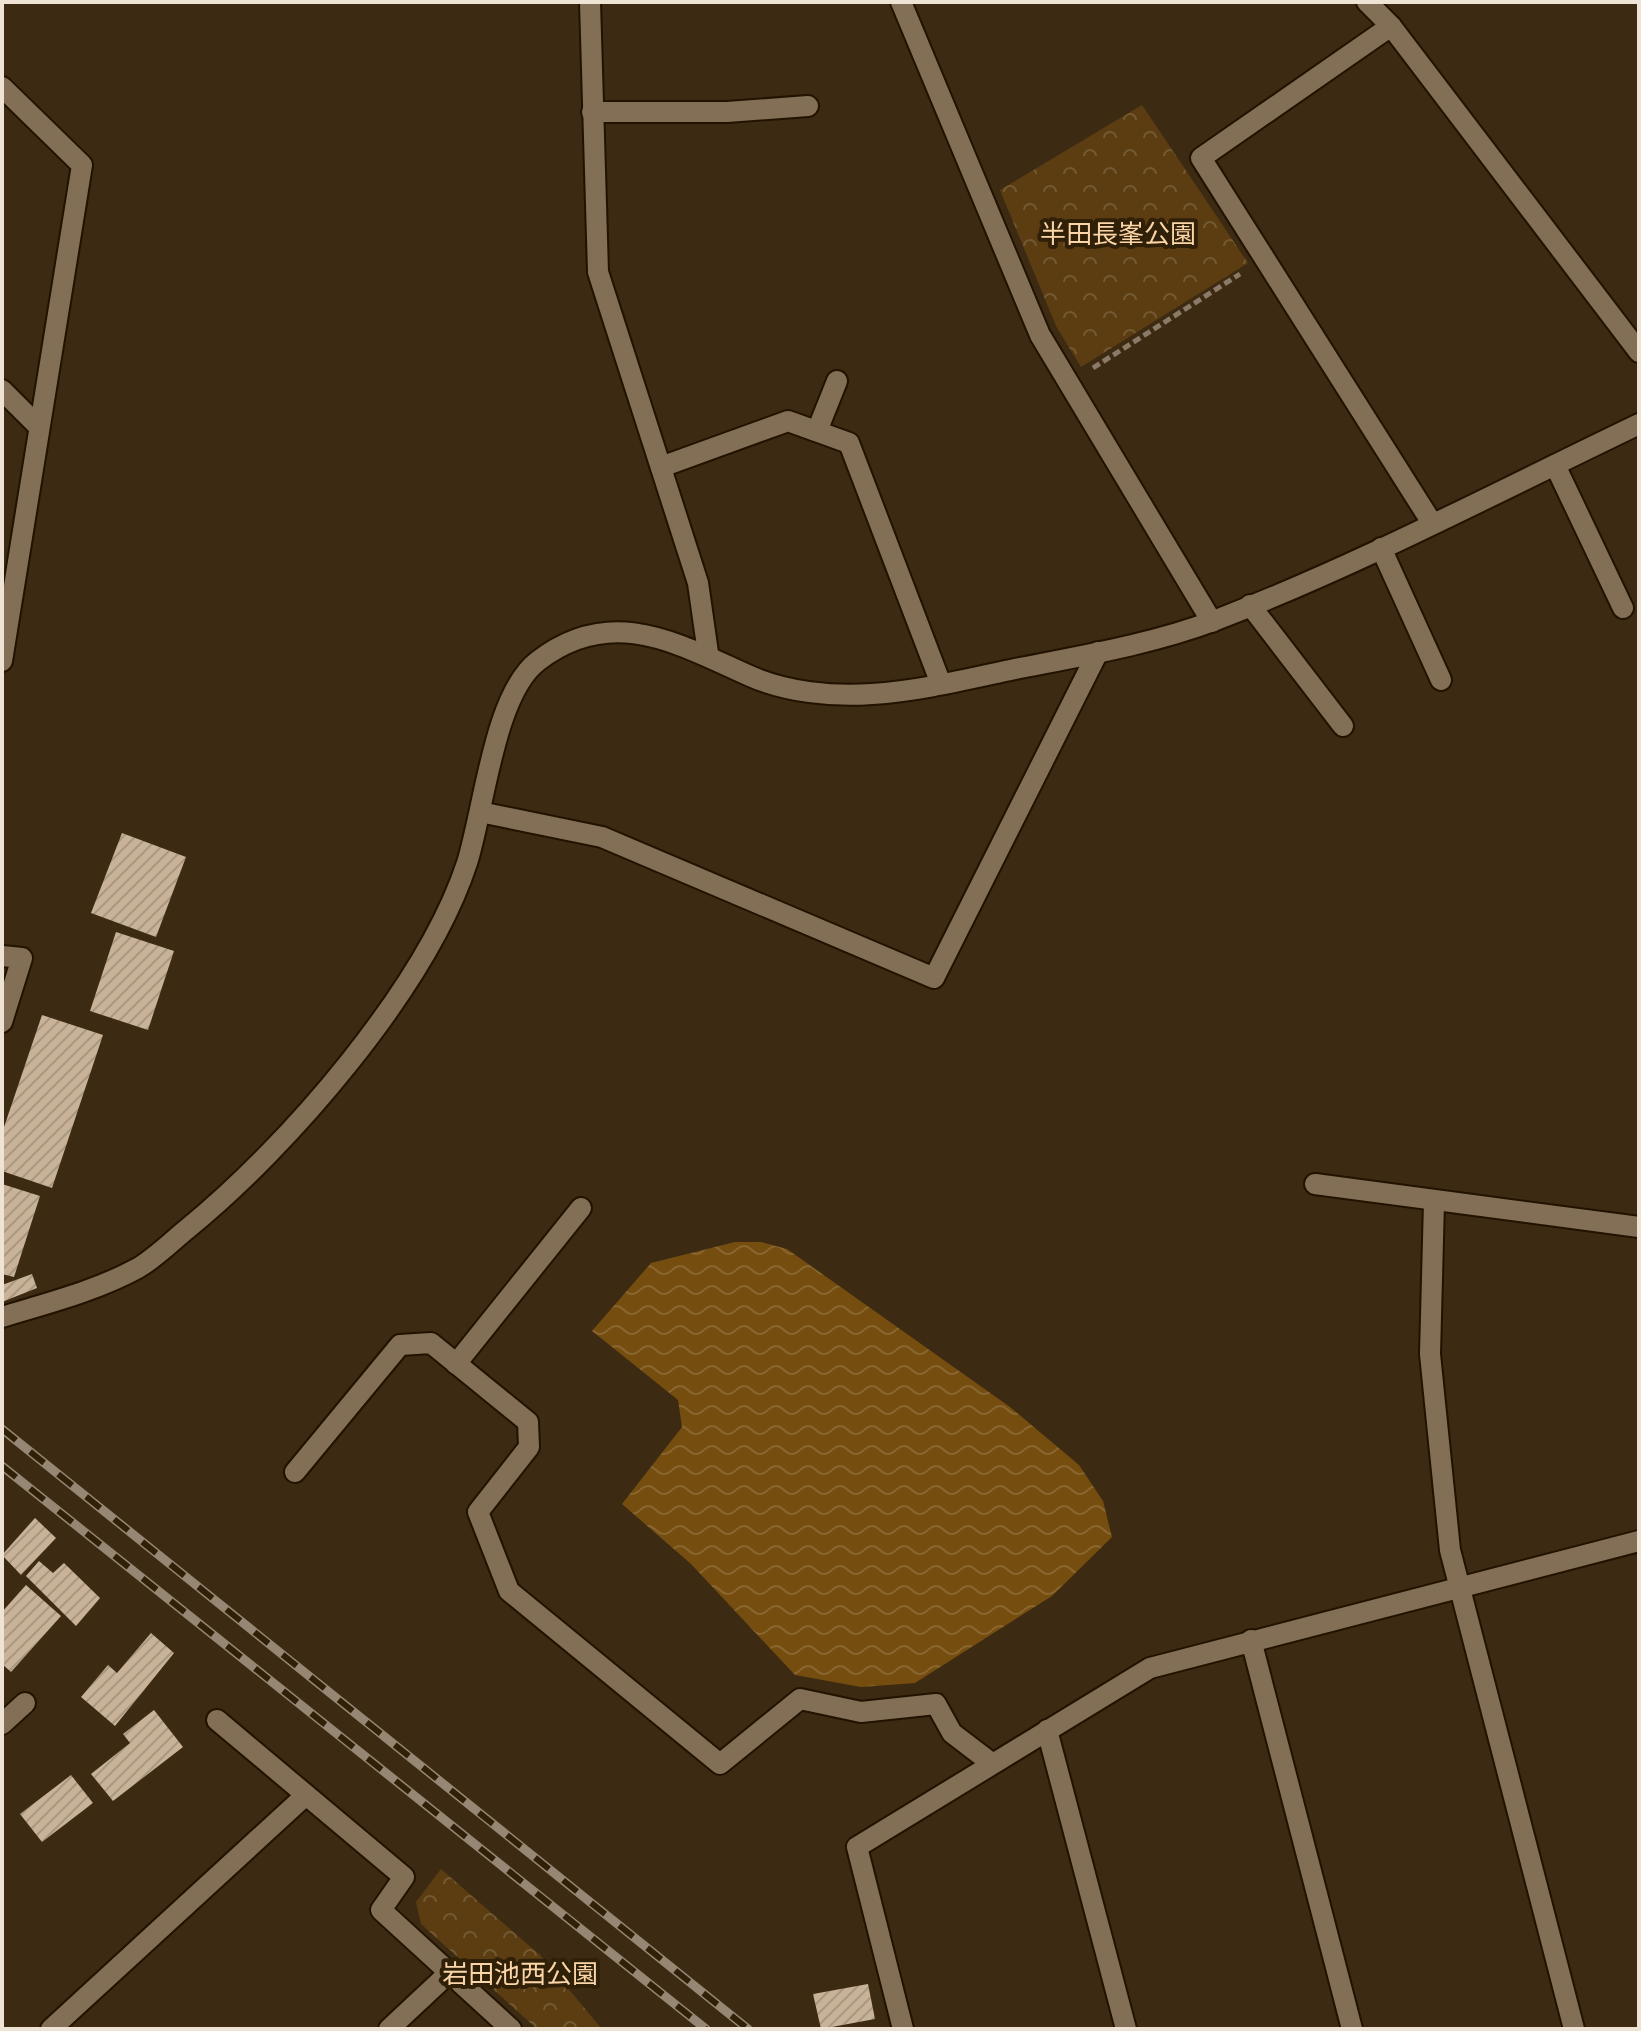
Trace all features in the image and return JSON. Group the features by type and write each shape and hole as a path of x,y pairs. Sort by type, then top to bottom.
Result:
{"street":[{"path":"590,2 598,272 698,583 708,653"},
{"path":"901,2 1040,335 1212,622"},
{"path":"1367,2 1391,26 1639,352"},
{"path":"1391,26 1201,158 1432,523"},
{"path":"2,87 82,165 2,661"},
{"path":"592,112 727,112 808,106"},
{"path":"817,431 837,381"},
{"path":"2,390 38,426"},
{"path":"661,467 788,421 849,443 941,684"},
{"path":"2,1317 93,1288 141,1266 261,1163 352,1057 415,971 443,922 467,863 515,685 536,662 574,640 610,632 631,632 708,653 753,677 802,691 870,695 941,684 1098,652 1212,622 1381,548 1639,424"},
{"path":"1555,465 1623,608"},
{"path":"1381,548 1441,680"},
{"path":"1250,605 1343,726"},
{"path":"480,812 602,837 934,978 1098,652"},
{"path":"2,956 22,958 2,1022"},
{"path":"1315,1184 1639,1227"},
{"path":"1434,1202 1430,1354 1450,1550 1574,2029"},
{"path":"456,1364 581,1208"},
{"path":"295,1472 400,1345 431,1343 528,1422 529,1447 478,1512 509,1591 720,1764 800,1699 861,1712 936,1704 952,1733 990,1762"},
{"path":"903,2029 857,1847 990,1762 1150,1668 1639,1541"},
{"path":"1251,1640 1352,2029"},
{"path":"2,1724 25,1703"},
{"path":"217,1720 404,1877 381,1910 511,2029"},
{"path":"1047,1730 1126,2029"},
{"path":"51,2029 306,1795"},
{"path":"389,2029 450,1972"}],"path":[{"path":"1068,383 1265,259"}],"green space":[{"name":"半田長峯公園","path":"1142,105 1248,263 1081,367 1056,326 1000,190"},
{"name":"岩田池西公園","path":"441,1869 540,1955 602,2029 537,2029 421,1924 416,1902"}],"water":[{"path":"735,1242 761,1242 787,1249 1010,1407 1079,1465 1103,1501 1112,1537 1052,1596 915,1683 861,1687 795,1675 691,1564 622,1504 682,1427 678,1400 592,1331 651,1263"}],"building":[{"path":"122,833 186,857 156,937 91,913"},
{"path":"116,932 174,951 148,1030 90,1011"},
{"path":"42,1015 103,1035 52,1188 2,1171 2,1133"},
{"path":"2,1184 40,1196 14,1277 2,1274"},
{"path":"32,1274 37,1288 2,1302 2,1285"},
{"path":"35,1518 56,1538 21,1575 2,1555"},
{"path":"39,1561 53,1573 64,1563 100,1598 76,1626 26,1576"},
{"path":"26,1585 61,1616 11,1672 2,1664 2,1612"},
{"path":"151,1633 174,1653 115,1726 81,1697 108,1665 117,1673"},
{"path":"154,1710 183,1747 113,1801 91,1774 130,1743 123,1734"},
{"path":"71,1775 93,1803 42,1842 20,1814"},
{"path":"868,1984 875,2019 821,2029 813,1994"}],"railway":[{"path":"2,1429 748,2029"},
{"path":"2,1466 706,2029"}]}
